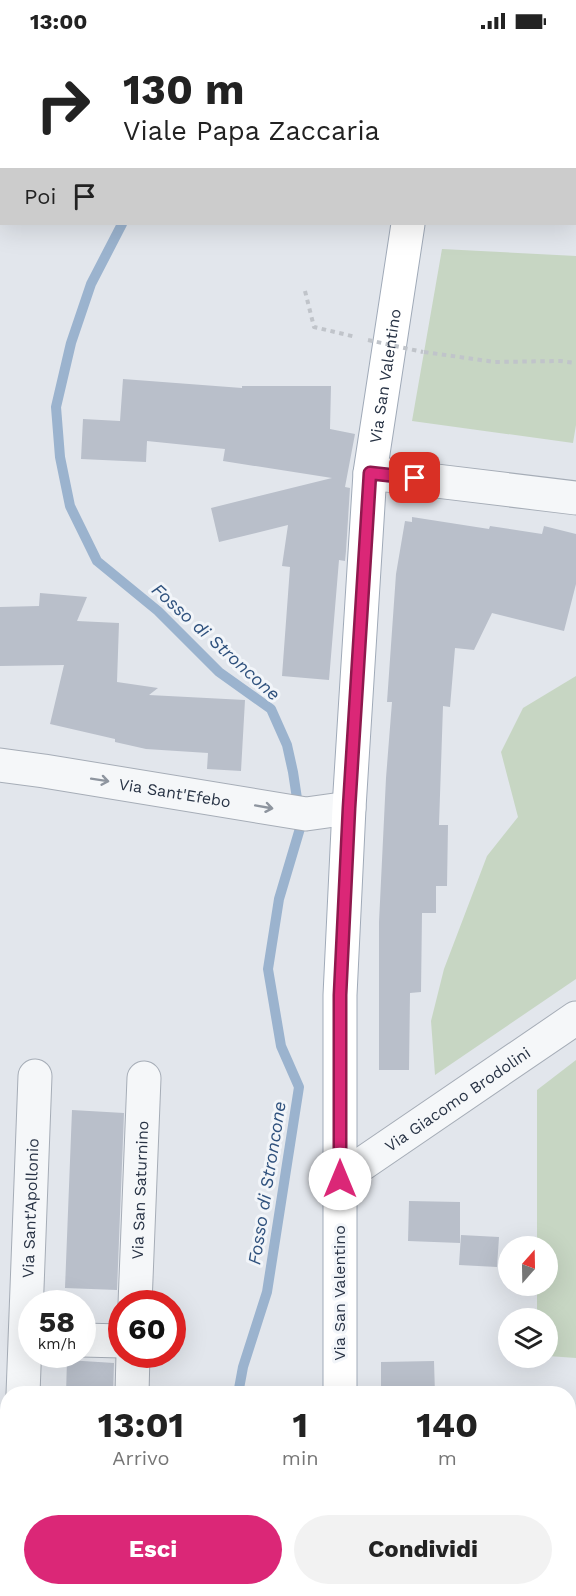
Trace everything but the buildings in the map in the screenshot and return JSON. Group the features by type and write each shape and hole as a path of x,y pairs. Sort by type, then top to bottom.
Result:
{"main road":[{"name":"Via San Valentino","path":"340,1386 340,995 349,808 370,473 408,225"}],"street":[{"path":"370,473 576,498"},
{"name":"Via Sant'Efebo","path":"0,765 306,814 349,808"},
{"name":"Via Giacomo Brodolini","path":"340,1179 576,1018"},
{"name":"Via Sant'Apollonio","path":"22,1290 35,1076"},
{"name":"Via San Saturnino","path":"136,1290 144,1078"},
{"name":"Via Sant'Apollonio","path":"21,1368 22,1386"},
{"path":"132,1386 133,1368"}],"path":[{"path":"304,291 314,327 423,352 495,362 560,361 576,363"}],"green space":[{"path":"442,249 576,256 576,425 573,443 412,421"},
{"path":"576,676 576,979 435,1075 431,1021 444,969 487,856 518,817 501,752 523,708"},
{"path":"576,1060 576,1358 558,1357 558,1308 537,1308 537,1296 558,1296 558,1236 537,1236 537,1090"}],"waterway":[{"name":"Fosso di Stroncone","path":"121,225 91,284 71,343 56,407 60,457 70,506 97,561 158,611 219,672 271,709 287,745 301,825 279,899 268,969 281,1046 299,1087 267,1292 243,1367 239,1386"}],"route":[{"path":"340,1179 340,995 370,473 415,478"}]}
